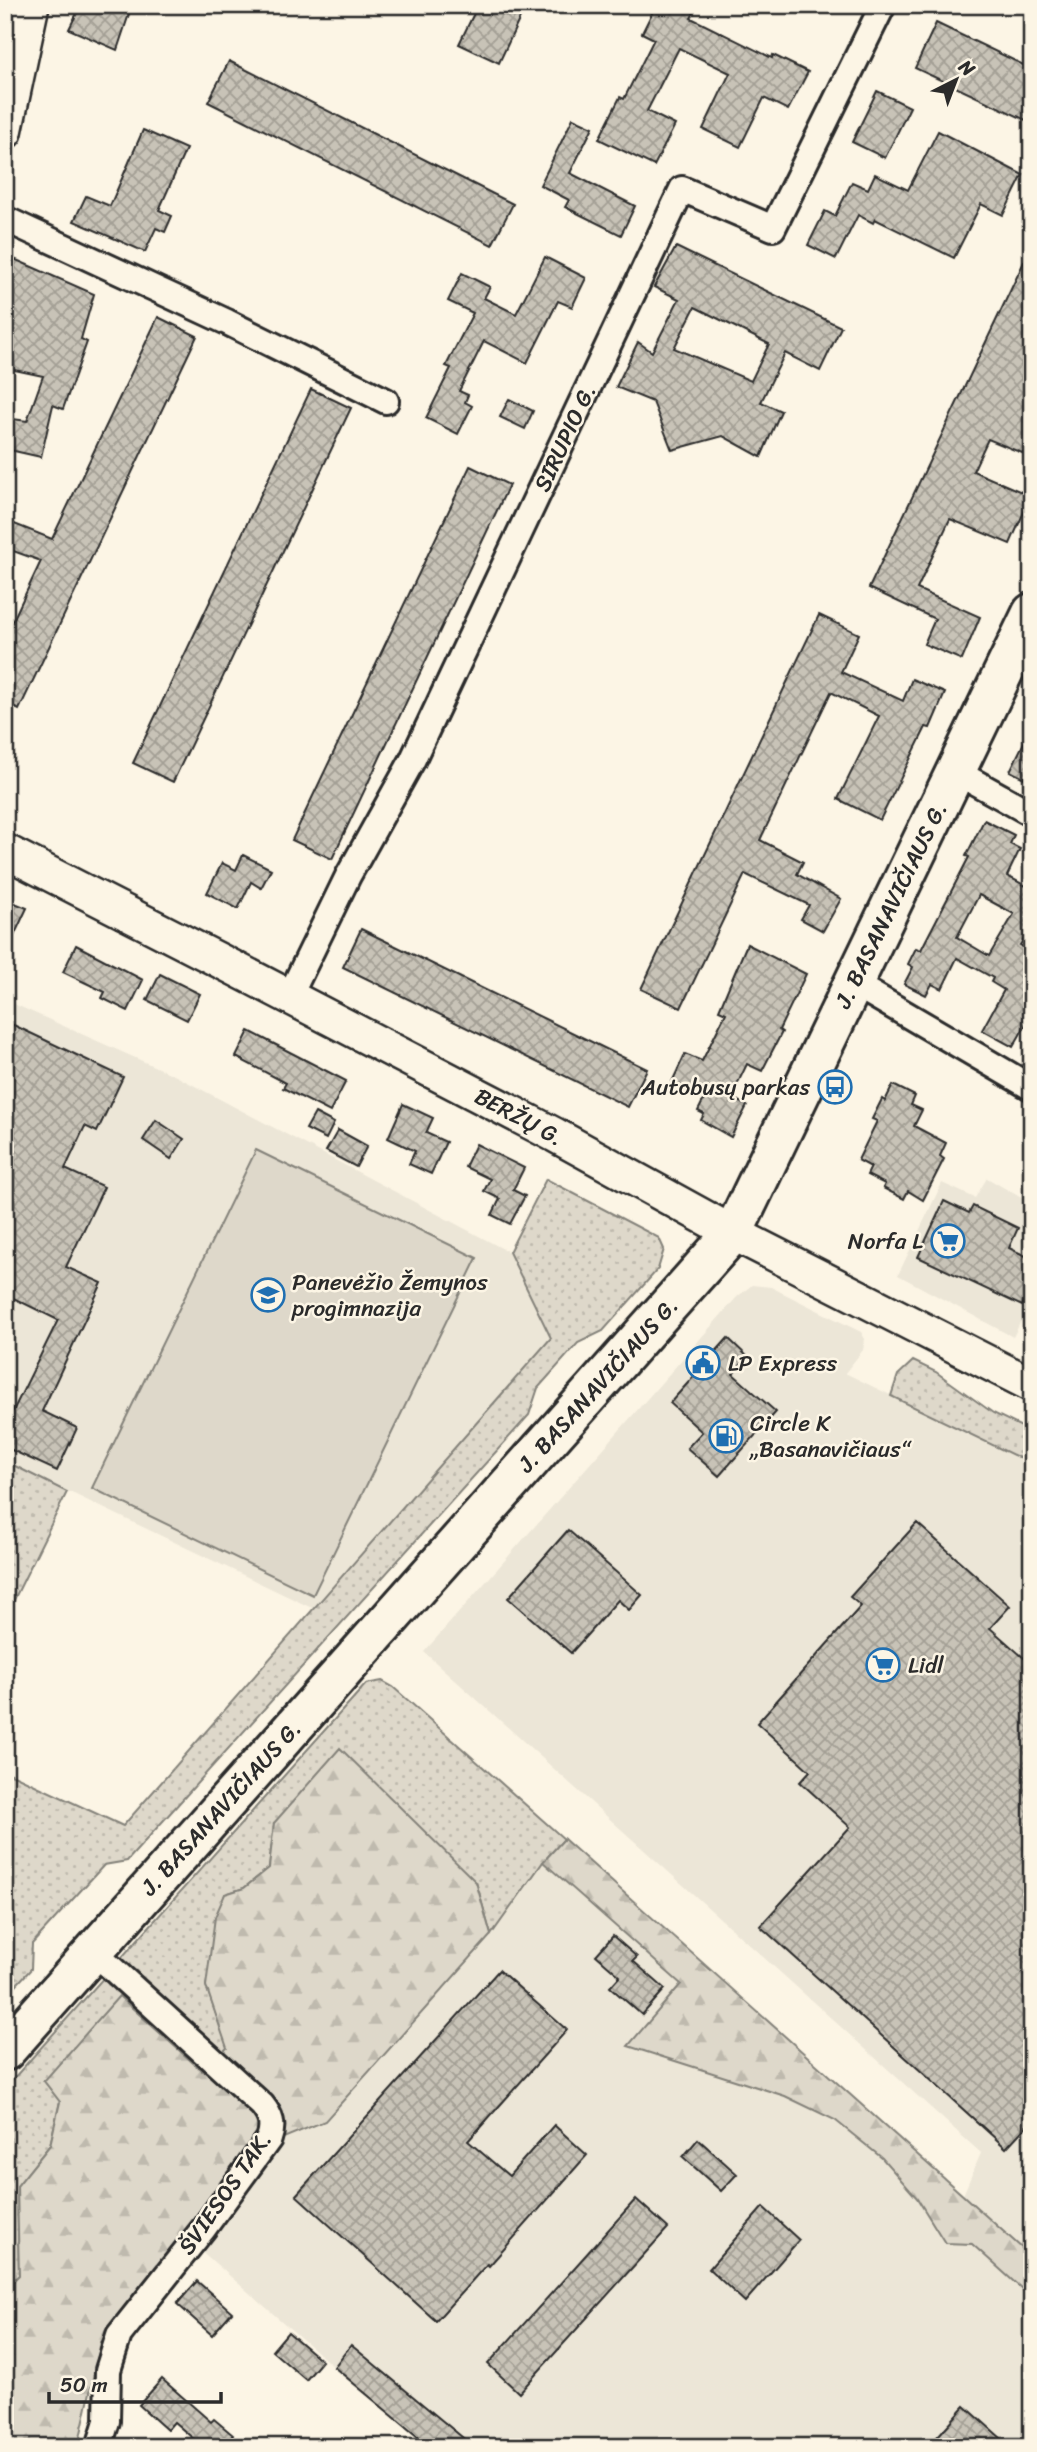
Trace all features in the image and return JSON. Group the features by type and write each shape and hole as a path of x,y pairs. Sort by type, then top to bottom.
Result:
{"highway":[{"name":"J. BASANAVIČIAUS G.","path":"5,2050 733,1233 1032,613"}],"main road":[{"path":"5,132 32,5"},
{"name":"BERŽŲ G.","path":"5,852 555,1135 733,1233 1032,1385"}],"street":[{"name":"SIRUPIO G.","path":"289,997 348,876 412,761 682,188 773,228 883,5"},
{"path":"5,219 386,401"},
{"path":"955,771 1032,814"},
{"path":"853,983 1032,1088"},
{"name":"ŠVIESOS TAK.","path":"94,1952 262,2105 269,2113 273,2127 269,2139 204,2228 119,2335 108,2370 107,2421 99,2447"}],"shaded area":[{"name":"Panevėžio Žemynos progimnazija","path":"5,1000 176,1076 509,1252 551,1338 314,1609 5,1461"},
{"path":"987,1178 1032,1204 1032,1299 1013,1337 898,1275 942,1183 975,1198"},
{"path":"752,1285 771,1287 861,1332 865,1339 863,1350 845,1373 1032,1464 1032,1480 1027,1487 1032,1490 1032,2257 963,2195 981,2153 424,1652 737,1297"},
{"path":"543,1862 681,1984 628,2046 785,2096 835,2120 882,2158 917,2198 945,2243 972,2244 1032,2298 1032,2447 430,2447 183,2235 254,2150 326,2121 491,1935"}],"green space":[{"path":"256,1150 477,1258 313,1595 92,1488"},
{"path":"546,1179 659,1238 664,1249 658,1269 603,1331 578,1343 538,1388 529,1415 127,1861 104,1865 32,1944 31,1969 5,1997 5,1771 123,1826 551,1338 509,1252"},
{"path":"913,1361 936,1372 993,1413 1032,1432 1032,1464 891,1396 898,1375"},
{"path":"5,1461 67,1492 5,1618"},
{"path":"382,1681 393,1687 564,1839 543,1862 491,1935 476,1882 274,1823 269,1868 244,1888 225,1894 206,1986 228,2048 203,2071 44,2081 60,2101 50,2145 17,2186 19,2275 5,2289 5,2088 366,1684"},
{"path":"340,1748 476,1882 491,1935 325,2121 254,2150 183,2235 101,2342 78,2447 5,2447 5,2289 19,2275 17,2186 50,2145 60,2102 44,2081 119,1996 202,2071 227,2048 206,1986 215,1917 225,1894 244,1888 269,1868 274,1823"},
{"path":"564,1839 1032,2257 1032,2298 972,2244 945,2243 917,2198 882,2158 835,2120 785,2096 628,2046 681,1984 543,1862"}],"building":[{"path":"81,5 132,5 117,50 69,29"},
{"path":"478,5 526,5 499,63 459,44"},
{"path":"656,5 698,5 691,18 772,58 773,55 808,72 788,110 764,98 740,147 703,129 730,73 679,48 647,111 675,125 654,166 599,139 620,97 624,99 654,39 642,33"},
{"path":"936,23 1032,69 1032,123 915,68"},
{"path":"229,61 513,204 492,245 208,102"},
{"path":"877,91 910,107 885,158 852,142"},
{"path":"573,118 593,127 570,173 635,206 621,235 565,207 569,200 540,185"},
{"path":"143,130 186,149 159,210 172,216 165,232 156,228 145,252 74,221 86,196 110,206"},
{"path":"938,131 1023,175 1003,215 981,204 954,258 875,219 873,223 858,215 836,259 808,245 825,211 835,216 852,182 868,189 875,174 908,190"},
{"path":"1032,245 1032,457 988,439 973,471 1031,496 1010,544 950,519 917,589 980,617 962,660 924,644 935,619 869,588"},
{"path":"676,247 841,327 820,371 785,353 761,402 781,411 761,457 723,436 672,450 653,402 616,387 638,342 652,352 679,299 654,287","holes":["695,307 769,344 751,381 674,348"]},
{"path":"545,257 586,278 572,307 558,301 527,363 484,341 459,391 468,395 465,402 472,406 458,434 426,418 451,368 446,366 473,313 448,301 462,273 490,287 484,298 516,314"},
{"path":"14,259 94,294 81,339 87,342 63,409 53,405 41,457 5,449 5,418 27,421 43,376 5,368 5,325"},
{"path":"158,317 197,336 19,710 5,703 5,637 41,561 5,548 5,539 12,523 52,539"},
{"path":"311,389 351,408 173,782 133,763"},
{"path":"509,399 533,411 525,429 500,417"},
{"path":"470,466 509,485 332,859 292,840"},
{"path":"819,615 859,634 841,672 903,701 912,679 945,693 930,728 926,727 880,820 838,799 879,716 831,692 760,840 803,862 797,874 841,899 823,931 801,919 809,905 745,874 681,1008 641,989"},
{"path":"1032,726 1032,782 1010,771"},
{"path":"984,820 1014,835 1010,844 1020,849 1007,876 1030,888 1032,886 1032,927 1020,945 1032,952 1032,1014 1013,1047 982,1030 1004,990 991,982 993,978 957,958 942,989 932,984 926,995 904,984 913,967 908,964 916,948 921,950 969,857 966,856","holes":["979,895 1014,914 989,956 957,937"]},
{"path":"243,855 271,869 261,888 251,882 238,909 207,893 222,863 236,870"},
{"path":"5,899 27,908 5,955"},
{"path":"361,929 647,1069 628,1107 343,967"},
{"path":"747,944 806,974 779,1030 782,1032 762,1071 747,1064 731,1097 747,1106 731,1137 701,1120 704,1114 698,1111 705,1097 672,1082 685,1054 702,1061 726,1013 719,1010"},
{"path":"76,945 143,980 128,1011 102,998 105,992 63,972"},
{"path":"160,974 200,994 187,1020 147,1000"},
{"path":"5,1021 123,1077 97,1132 85,1126 65,1169 104,1187 66,1267 102,1283 42,1411 77,1428 57,1471 5,1447 5,1407 13,1411 58,1320 5,1294"},
{"path":"249,1031 346,1081 330,1112 283,1088 286,1083 236,1057"},
{"path":"893,1085 915,1096 911,1105 922,1110 914,1126 946,1143 940,1156 944,1159 923,1200 908,1191 904,1199 883,1188 885,1184 867,1175 871,1167 858,1160 877,1121 872,1119"},
{"path":"403,1104 433,1118 426,1133 446,1142 431,1174 409,1164 415,1151 388,1138"},
{"path":"315,1113 334,1123 326,1139 306,1129"},
{"path":"156,1120 184,1139 171,1159 143,1140"},
{"path":"338,1130 367,1146 356,1167 326,1151"},
{"path":"476,1144 524,1168 513,1190 525,1196 510,1224 492,1215 500,1199 484,1191 490,1179 465,1167"},
{"path":"944,1201 969,1213 973,1206 1018,1228 1009,1248 1032,1259 1032,1285 1022,1306 918,1257"},
{"path":"728,1338 748,1357 733,1374 776,1412 719,1476 687,1448 702,1432 670,1403"},
{"path":"917,1523 1010,1606 990,1628 1032,1665 1032,2120 1006,2148 760,1926 850,1827 800,1782 810,1771 757,1723 861,1606 850,1597"},
{"path":"568,1530 642,1595 629,1610 618,1600 571,1653 508,1598"},
{"path":"613,1936 637,1957 633,1961 665,1989 642,2015 610,1987 620,1976 596,1955"},
{"path":"499,1970 567,2030 468,2141 509,2176 554,2125 587,2155 489,2266 487,2264 436,2321 296,2195"},
{"path":"698,2139 737,2174 721,2191 683,2157"},
{"path":"636,2199 668,2228 519,2393 488,2364"},
{"path":"763,2207 799,2240 745,2302 709,2269"},
{"path":"197,2281 232,2312 212,2335 177,2304"},
{"path":"288,2332 322,2361 306,2380 272,2351"},
{"path":"351,2345 474,2447 430,2447 334,2367"},
{"path":"162,2379 211,2422 214,2419 233,2435 223,2447 203,2447 174,2422 167,2430 139,2405"},
{"path":"965,2406 1011,2447 928,2447"}],"place":[{"name":"Autobusų parkas","path":"835,1087"},
{"name":"Norfa L","path":"948,1241"},
{"name":"Panevėžio Žemynos progimnazija","path":"268,1295"},
{"name":"LP Express","path":"703,1363"},
{"name":"Circle K „Basanavičiaus“","path":"726,1436"},
{"name":"Lidl","path":"883,1665"}]}
